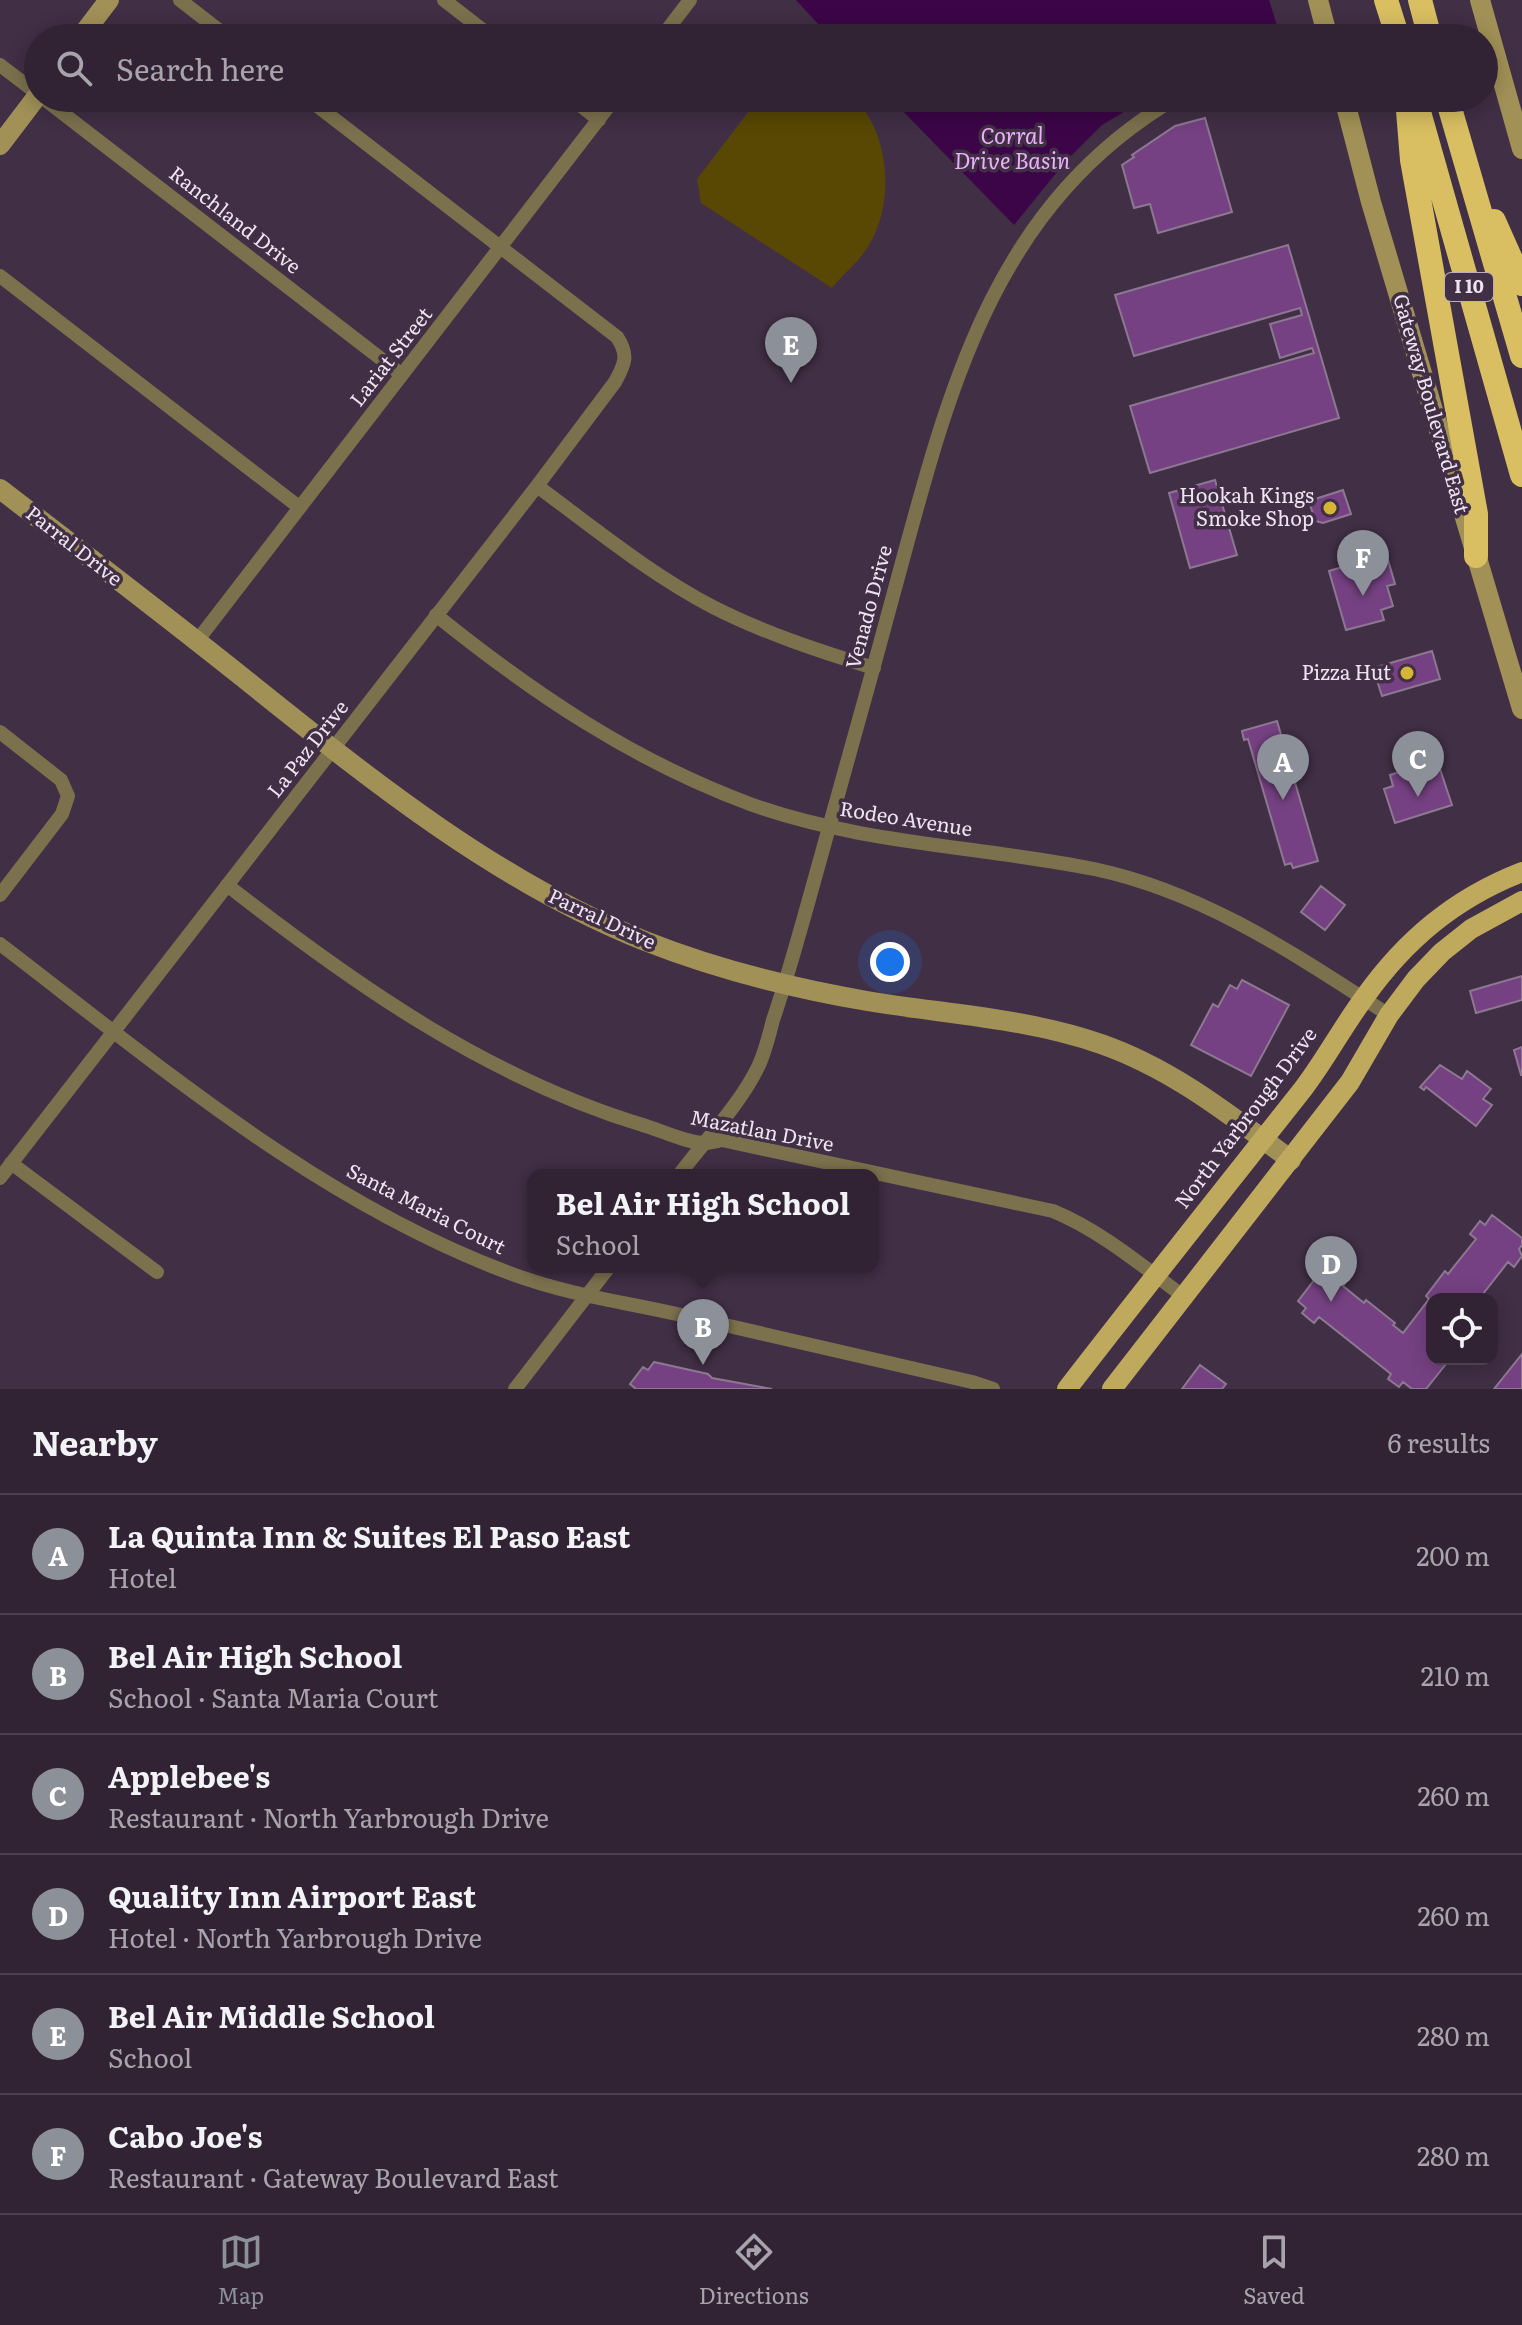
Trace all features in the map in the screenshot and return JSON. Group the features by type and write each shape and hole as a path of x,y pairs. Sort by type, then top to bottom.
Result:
{"highway":[{"path":"1386,0 1394,24"},
{"path":"1420,0 1426,24"},
{"path":"1408,112 1412,160 1476,514 1476,556"},
{"name":"I 10","path":"1419,112 1522,475"},
{"name":"I 10","path":"1451,112 1522,356"},
{"path":"1463,159 1514,261 1522,284"}],"main road":[{"path":"1498,881 1522,858"},
{"name":"North Yarbrough Drive","path":"1067,1389 1305,1086 1384,970 1451,907 1498,881 1522,872"},
{"path":"1112,1389 1350,1082 1389,1015 1416,979 1442,952 1493,915 1522,901"},
{"path":"1493,915 1522,913"}],"street":[{"path":"91,24 109,0"},
{"path":"180,0 211,24"},
{"path":"444,0 475,24"},
{"path":"672,24 690,0"},
{"path":"1318,0 1324,24"},
{"path":"1480,0 1487,24"},
{"path":"1498,64 1522,149"},
{"name":"Ranchland Drive","path":"0,65 24,84"},
{"path":"0,145 27,112"},
{"name":"Ranchland Drive","path":"61,112 402,375"},
{"path":"325,112 502,247"},
{"path":"589,112 599,120"},
{"name":"Lariat Street","path":"197,641 605,112"},
{"name":"Venado Drive","path":"684,1169 759,1066 830,827 930,461 958,375 989,301 1029,234 1078,174 1154,112"},
{"name":"Gateway Boulevard East","path":"1348,112 1371,202 1522,709"},
{"name":"La Paz Drive","path":"0,1178 537,486 615,382 625,364 626,353 617,337 502,247"},
{"path":"0,276 299,507"},
{"path":"537,486 629,555 712,606 757,628 874,668"},
{"name":"Parral Drive","path":"0,489 333,749 434,823 509,873 579,910 643,940 711,965 784,985 1030,1026 1100,1043 1178,1079 1291,1160"},
{"name":"Rodeo Avenue","path":"436,615 556,706 609,739 678,774 752,804 830,827 1095,869 1146,883 1185,897 1265,936 1389,1015"},
{"path":"0,732 50,770 65,786 68,796 62,814 0,895"},
{"name":"Mazatlan Drive","path":"227,885 345,975 472,1053 545,1088 617,1117 703,1143 722,1140 857,1169"},
{"name":"Santa Maria Court","path":"0,944 259,1139 387,1216 460,1253 558,1290 993,1389"},
{"path":"11,1163 157,1272"},
{"name":"Mazatlan Drive","path":"879,1174 1053,1211 1080,1222 1183,1296"},
{"path":"515,1389 605,1273"}],"shaded area":[{"path":"748,112 866,112 882,150 885,169 883,209 869,245 832,288 701,203 697,179"}],"water":[{"path":"796,0 1269,0 1276,24 818,24"},
{"name":"Corral Drive Basin","path":"904,112 1124,112 1102,125 1066,161 1014,225"}],"building":[{"path":"1205,118 1232,212 1158,233 1150,204 1134,208 1122,165 1175,126"},
{"path":"1288,245 1339,418 1150,473 1130,406 1314,353 1312,348 1280,358 1270,324 1302,315 1300,308 1134,356 1115,295"},
{"path":"1215,480 1237,555 1190,568 1169,493"},
{"name":"Hookah Kings Smoke Shop","path":"1343,490 1351,514 1323,523 1315,521 1309,501"},
{"path":"1373,558 1375,564 1388,560 1395,584 1387,586 1393,606 1381,610 1384,620 1346,630 1329,571"},
{"name":"Pizza Hut","path":"1432,651 1440,679 1382,696 1373,668"},
{"path":"1277,721 1318,861 1293,868 1291,863 1285,865 1248,739 1244,740 1242,731"},
{"path":"1437,760 1452,805 1395,823 1384,789 1393,786 1390,775"},
{"path":"1321,886 1345,905 1325,930 1301,912"},
{"path":"1522,976 1522,1000 1476,1013 1470,991"},
{"path":"1242,980 1289,1005 1251,1076 1191,1045 1213,1004 1218,1007 1230,985 1237,989"},
{"path":"1522,1047 1522,1075 1521,1075 1514,1050"},
{"path":"1440,1065 1462,1079 1467,1071 1491,1089 1483,1099 1492,1105 1476,1126 1426,1087 1424,1090 1420,1087"},
{"path":"1492,1215 1522,1238 1519,1249 1522,1256 1514,1267 1508,1262 1484,1293 1428,1293 1476,1239 1470,1234 1480,1221 1485,1225"},
{"path":"1322,1270 1331,1277 1335,1272 1347,1280 1343,1286 1364,1303 1366,1300 1403,1333 1426,1303 1426,1365 1445,1365 1426,1389 1412,1389 1403,1382 1399,1387 1388,1379 1391,1374 1319,1317 1314,1323 1302,1313 1306,1308 1298,1301"},
{"path":"1522,1354 1522,1389 1494,1389"},
{"path":"654,1362 708,1374 712,1378 772,1389 636,1389 630,1384 643,1367 648,1370"},
{"path":"1200,1365 1226,1384 1222,1389 1182,1389"}],"place":[{"name":"Bel Air Middle School","path":"791,383"},
{"name":"Hookah Kings Smoke Shop","path":"1330,508"},
{"name":"Cabo Joe's","path":"1363,596"},
{"name":"Pizza Hut","path":"1407,673"},
{"name":"Applebee's","path":"1418,797"},
{"name":"La Quinta Inn & Suites El Paso East","path":"1283,800"},
{"name":"Quality Inn Airport East","path":"1331,1302"},
{"name":"Bel Air High School","path":"703,1365"}]}
